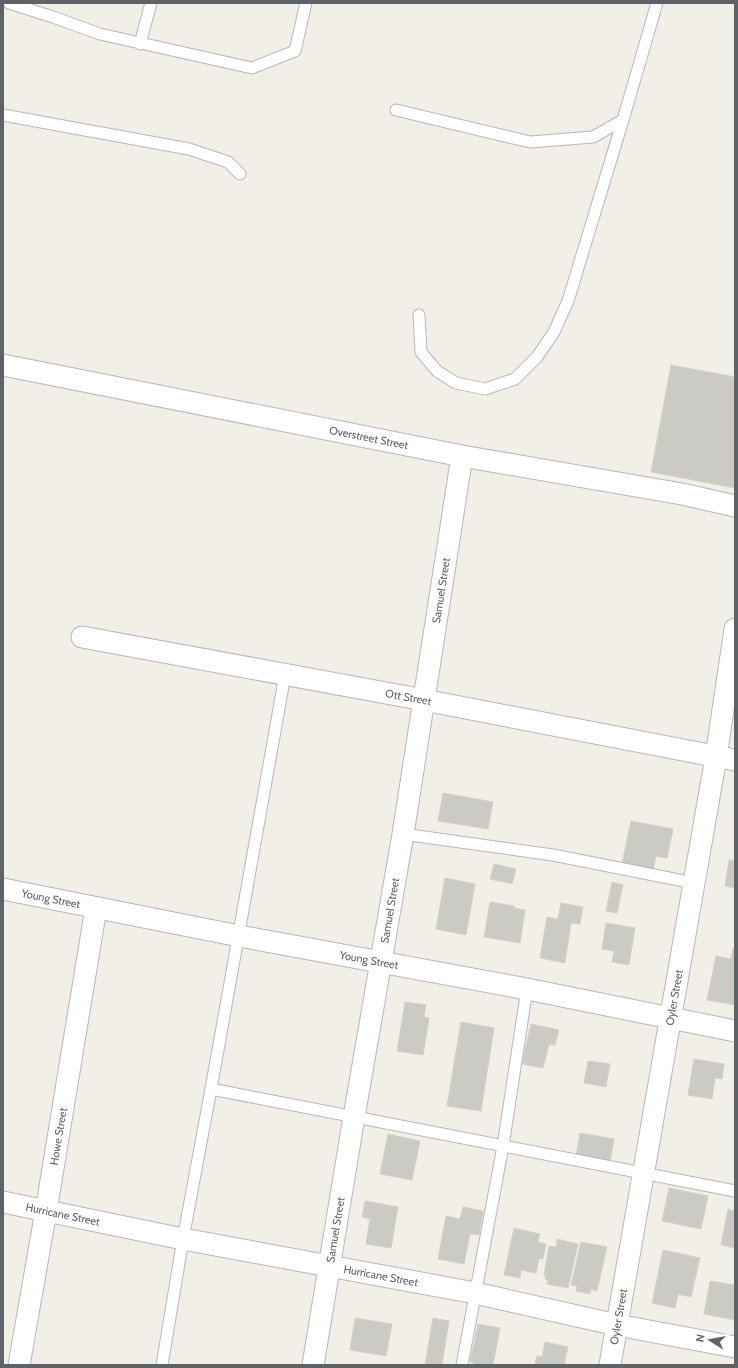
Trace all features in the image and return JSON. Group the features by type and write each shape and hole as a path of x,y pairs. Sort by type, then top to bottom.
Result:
{"street":[{"name":"Overstreet Street","path":"3,365 462,456 666,492 735,506"},
{"name":"Samuel Street","path":"313,1365 403,834 462,456"},
{"name":"Oyler Street","path":"610,1365 694,883 726,759 735,629"},
{"name":"Ott Street","path":"82,637 424,700 726,759"},
{"name":"Young Street","path":"3,889 239,936 527,989 735,1031"},
{"name":"Howe Street","path":"18,1365 46,1211 96,908"},
{"name":"Hurricane Street","path":"3,1202 183,1239 475,1293 617,1325 735,1347"}],"lane":[{"path":"9,3 100,34 252,68 295,51 306,3"},
{"path":"140,44 151,3"},
{"path":"419,315 421,352 437,371 456,383 485,389 515,379 537,357 554,332 568,301 623,120 656,3"},
{"path":"396,110 530,142 594,137 623,120"},
{"path":"3,115 189,150 228,162 240,174"},
{"path":"162,1365 183,1239 212,1089 285,675"},
{"path":"403,834 553,856 694,883"},
{"path":"462,1365 503,1146 527,989"},
{"path":"212,1089 735,1191"}],"building":[{"path":"671,365 735,377 735,488 651,472"},
{"path":"443,793 493,802 488,829 438,821"},
{"path":"631,821 673,829 667,858 656,856 653,870 622,864"},
{"path":"729,860 735,861 735,888 725,886"},
{"path":"494,864 516,869 512,884 490,879"},
{"path":"445,878 475,884 466,935 436,929"},
{"path":"612,882 623,885 617,913 606,911"},
{"path":"490,902 514,906 514,908 525,910 520,943 484,937"},
{"path":"561,903 583,907 580,924 571,923 565,963 540,958 547,917 558,919"},
{"path":"606,923 635,928 629,965 612,962 614,951 602,949"},
{"path":"733,948 735,948 735,1005 707,1000 716,956 731,959"},
{"path":"405,1002 426,1005 424,1017 429,1018 423,1055 397,1051"},
{"path":"461,1022 494,1028 481,1111 447,1106"},
{"path":"531,1024 559,1030 555,1045 549,1044 543,1068 522,1064"},
{"path":"694,1059 724,1064 722,1079 715,1078 712,1099 688,1095"},
{"path":"588,1061 610,1064 606,1087 584,1083"},
{"path":"580,1133 614,1139 610,1162 576,1156"},
{"path":"388,1134 420,1141 412,1180 380,1174"},
{"path":"669,1188 708,1196 701,1229 662,1221"},
{"path":"365,1201 398,1207 391,1248 366,1244 370,1219 362,1217"},
{"path":"463,1207 483,1211 479,1235 470,1234 464,1264 438,1259 446,1216 460,1219"},
{"path":"728,1209 735,1211 735,1248 721,1245"},
{"path":"514,1228 540,1234 538,1242 546,1244 543,1259 539,1258 536,1273 521,1270 520,1278 504,1275"},
{"path":"557,1239 578,1244 568,1288 547,1284 548,1280 545,1279 546,1275 544,1275 549,1246 556,1247"},
{"path":"581,1242 607,1247 597,1291 591,1289 590,1294 576,1291 577,1286 571,1285"},
{"path":"663,1250 700,1258 691,1297 678,1294 675,1308 652,1303"},
{"path":"710,1281 735,1285 735,1320 704,1314"},
{"path":"355,1318 392,1324 386,1356 350,1350"},
{"path":"433,1318 449,1321 442,1365 425,1365"},
{"path":"478,1324 500,1328 493,1365 474,1365 474,1363 470,1362"},
{"path":"545,1342 568,1347 564,1365 535,1365 537,1356 542,1357"}]}
